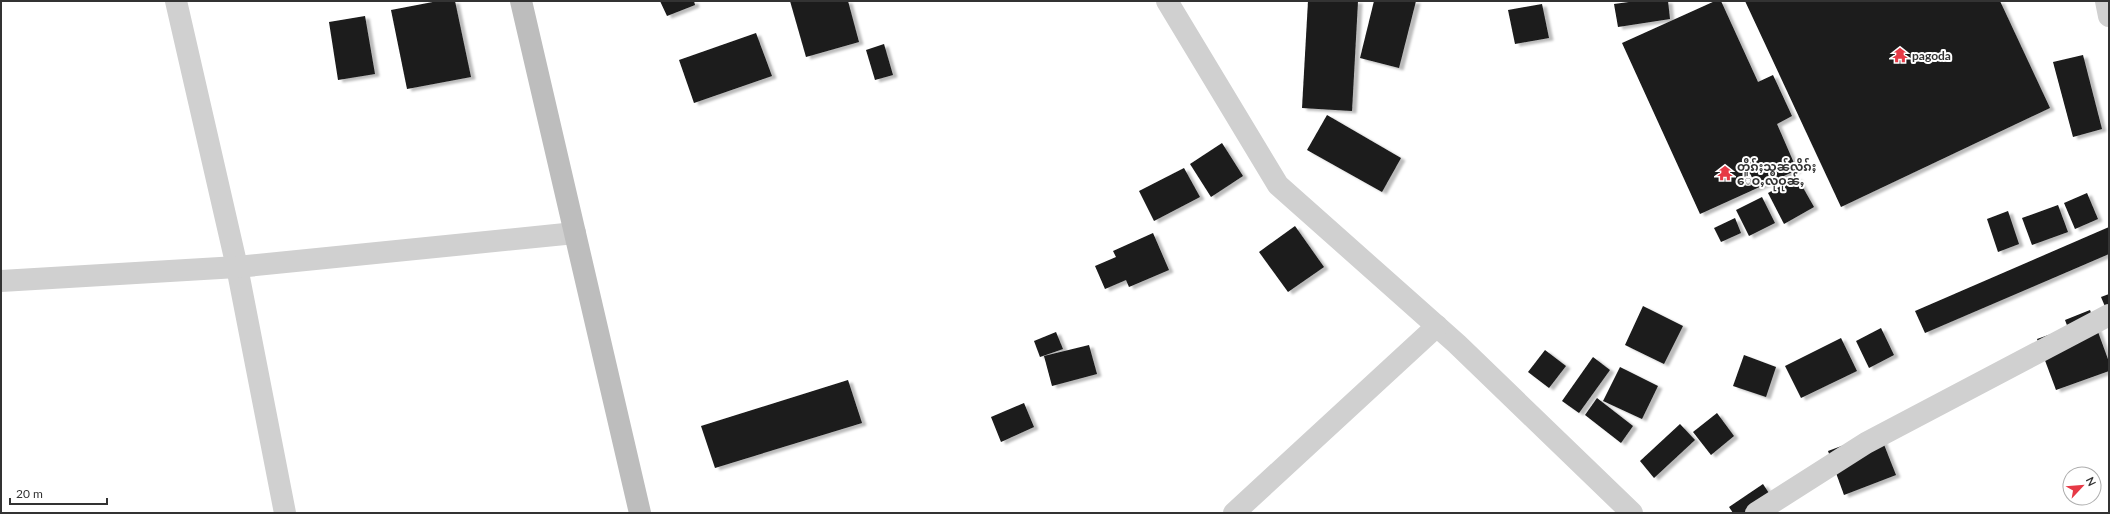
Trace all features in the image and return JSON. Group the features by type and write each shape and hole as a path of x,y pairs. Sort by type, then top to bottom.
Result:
{"main road":[{"path":"521,1 640,513"}],"street":[{"path":"176,1 237,267 285,513"},
{"path":"1166,1 1278,185 1437,326 1632,513"},
{"path":"2106,1 2109,16"},
{"path":"1,281 237,267 575,233"},
{"path":"1756,513 1866,443 2109,315"},
{"path":"1246,509 1437,326"}],"building":[{"path":"438,1 455,1 471,77 407,89 391,10"},
{"path":"660,1 694,1 695,5 667,16"},
{"path":"790,1 848,1 859,42 806,57"},
{"path":"1308,1 1358,1 1352,111 1302,108"},
{"path":"1374,1 1416,1 1399,68 1360,58"},
{"path":"1636,1 1668,1 1670,19 1618,27 1614,4"},
{"path":"1715,1 1721,1 1758,82 1773,75 1792,116 1777,124 1797,170 1700,214 1622,43"},
{"path":"1745,1 2000,1 2050,108 1841,207"},
{"path":"1542,4 1549,38 1515,44 1508,10"},
{"path":"365,16 375,74 338,80 329,22"},
{"path":"756,33 772,76 694,103 679,60"},
{"path":"884,44 893,75 875,80 866,50"},
{"path":"2083,55 2102,129 2073,137 2053,62"},
{"path":"1327,115 1401,158 1382,192 1307,150"},
{"path":"1222,143 1243,176 1211,197 1190,164"},
{"path":"1184,168 1200,197 1154,221 1139,191"},
{"path":"1797,177 1814,207 1784,224 1768,193"},
{"path":"2087,193 2098,219 2075,229 2064,203"},
{"path":"1762,197 1775,223 1749,236 1736,210"},
{"path":"2058,205 2068,232 2032,245 2022,218"},
{"path":"2008,211 2019,244 1998,252 1987,219"},
{"path":"1735,218 1741,233 1721,242 1714,228"},
{"path":"1295,226 1324,267 1288,292 1259,252"},
{"path":"2109,227 2109,254 1925,333 1915,311"},
{"path":"1153,233 1169,270 1129,287 1126,280 1105,289 1095,266 1116,257 1113,251"},
{"path":"2109,294 2109,316 2101,297"},
{"path":"1643,306 1683,326 1664,364 1625,345"},
{"path":"2090,310 2109,362 2109,371 2056,390 2037,339 2068,328 2065,320"},
{"path":"1881,328 1894,355 1869,368 1856,341"},
{"path":"1056,332 1063,349 1040,357 1034,341"},
{"path":"1841,338 1857,371 1801,398 1785,366"},
{"path":"1089,345 1097,374 1052,386 1044,356"},
{"path":"1545,350 1566,366 1549,388 1528,372"},
{"path":"1744,355 1776,367 1766,397 1733,386"},
{"path":"1593,357 1610,370 1579,413 1562,401"},
{"path":"1620,367 1658,386 1642,419 1603,401"},
{"path":"848,380 862,423 715,468 701,426"},
{"path":"1597,398 1633,426 1621,443 1585,415"},
{"path":"1024,403 1034,427 1001,442 991,417"},
{"path":"1717,413 1734,436 1711,455 1693,432"},
{"path":"1680,424 1695,440 1654,478 1640,461"},
{"path":"1879,432 1896,475 1844,495 1828,451"},
{"path":"1763,484 1776,504 1763,513 1733,513 1729,507"}],"place":[{"name":"pagoda","path":"1900,55"},
{"name":"တိူၵ်ႈသွၼ်လိၵ်ႈ ေဝႇလုဝုၼ်ႇ","path":"1725,173"}]}
